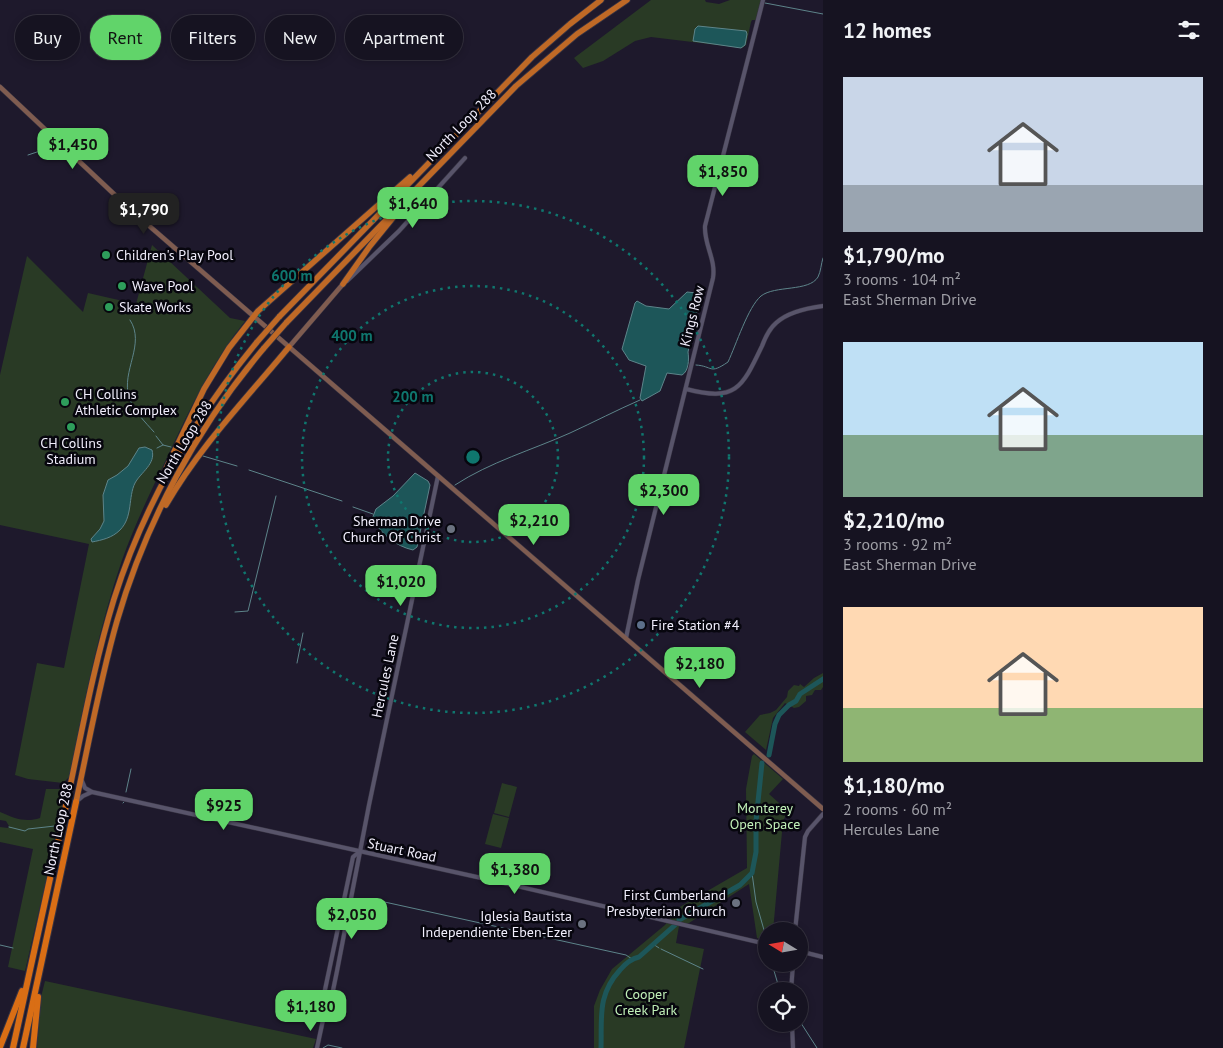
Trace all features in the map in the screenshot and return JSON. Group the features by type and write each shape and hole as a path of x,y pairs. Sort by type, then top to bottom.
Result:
{"highway":[{"name":"North Loop 288","path":"14,1048 105,632 124,569 150,509 178,454 224,383 279,317 532,57 601,0"},
{"name":"North Loop 288","path":"23,1048 108,656 118,620 146,542 169,490 203,431 231,390 286,323 500,102 532,72 578,34 627,0"},
{"path":"150,509 160,480 204,389 229,348 253,317 270,299 408,178 420,171"},
{"path":"344,284 370,246 420,185"},
{"path":"146,542 175,489 200,453 289,347"},
{"path":"32,1048 37,1004 51,920"},
{"path":"0,1047 21,994 34,951"}],"main road":[{"path":"0,87 132,211 823,809"},
{"name":"North Loop 288","path":"289,347 344,284"}],"street":[{"name":"Kings Row","path":"626,638 638,580 714,271 713,260 706,238 706,226 763,0"},
{"name":"North Loop 288","path":"344,284 399,231 466,158"},
{"path":"686,389 713,394 736,388 748,375 767,333 776,322 793,313 823,306"},
{"name":"Hercules Lane","path":"323,1020 329,1009 438,476"},
{"path":"82,778 85,788 92,792"},
{"path":"76,802 92,792"},
{"name":"Stuart Road","path":"92,792 673,921 758,942"},
{"path":"796,922 805,837 808,830 823,814"},
{"name":"Hercules Lane","path":"317,1048 323,1020 322,1004 353,857 360,852"},
{"path":"808,954 823,957"},
{"path":"792,1032 793,1048"}],"green space":[{"path":"651,0 705,0 706,2 719,4 730,0 763,0 758,20 752,20 746,45 742,48 651,37 635,41 603,61 583,68 574,58"},
{"path":"152,245 230,318 245,321 223,351 195,399 127,546 113,586 99,640 69,777 63,783 28,779 15,775 37,663 64,668 89,544 0,525 0,375 27,256 83,312 88,293 136,304"},
{"path":"823,673 823,687 821,690 815,690 812,695 806,696 806,701 799,707 794,708 785,703 773,718 766,750 745,732 760,715 776,710 794,685 799,686 800,684 804,687"},
{"name":"Cooper Creek Park","path":"754,754 783,779 769,794 788,811 783,821 774,922 758,922 757,938 749,884 689,923 679,926 676,943 704,949 684,1048 594,1048 594,1006 600,990 612,969 665,925 678,908 747,868 746,789 752,756"},
{"path":"502,783 517,787 509,817 494,813"},
{"path":"46,789 60,789 64,793 65,798 25,971 8,967 33,849 0,842 0,827 8,828 9,826 6,821 0,820 0,812 24,820 40,818"},
{"path":"493,814 509,818 501,848 485,844"},
{"path":"45,981 316,1039 313,1048 37,1048 41,997"}],"shaded area":[{"path":"698,26 746,31 745,45 741,48 693,41 695,29"},
{"path":"687,292 697,293 700,298 688,352 687,368 682,375 667,373 660,391 642,401 640,398 646,366 629,360 622,349 635,303 637,301 646,306 669,309"},
{"path":"145,447 152,450 152,460 135,483 129,513 124,525 114,535 92,542 91,539 104,521 103,495 108,480 128,466 139,448"},
{"path":"415,473 428,481 430,485 417,547 413,550 400,546 390,539 372,519 376,509 393,496"}],"waterway":[{"path":"765,3 823,14"},
{"path":"28,155 46,149"},
{"path":"696,365 714,369 728,362 747,317 756,301 761,296 775,290 800,287 814,282 819,275 823,258"},
{"path":"130,320 134,329 135,348 128,377 129,397 136,411 154,432"},
{"path":"455,485 497,463 570,433 640,400"},
{"path":"156,436 163,445 171,447"},
{"path":"157,448 163,445"},
{"path":"203,456 237,466"},
{"path":"249,470 342,501"},
{"path":"235,612 248,611 276,496"},
{"path":"353,507 373,514"},
{"path":"297,663 303,633"},
{"path":"769,755 775,724 779,715 796,701 800,694 823,679"},
{"path":"679,920 740,885 752,873 756,852 756,821 762,763"},
{"path":"126,792 131,769"},
{"path":"9,827 25,831 55,826"},
{"path":"752,873 756,902 762,922"},
{"path":"380,901 626,955 632,959"},
{"path":"601,1048 602,1007 607,989 613,979 626,964 639,957 675,925"},
{"path":"653,944 659,948"},
{"path":"0,945 13,948"},
{"path":"661,949 703,969"},
{"path":"774,972 777,982"},
{"path":"807,1032 817,1048"},
{"path":"323,1048 328,1045 342,1048"}],"place":[{"name":"Children's Play Pool","path":"106,255"},
{"name":"Wave Pool","path":"122,286"},
{"name":"Skate Works","path":"109,307"},
{"name":"CH Collins Athletic Complex","path":"65,402"},
{"name":"CH Collins Stadium","path":"71,427"},
{"name":"Sherman Drive Church Of Christ","path":"451,529"},
{"name":"Fire Station #4","path":"641,625"},
{"name":"First Cumberland Presbyterian Church","path":"736,903"},
{"name":"Iglesia Bautista Independiente Eben-Ezer","path":"582,924"}],"park label":[{"name":"Monterey Open Space","path":"765,816"}]}
